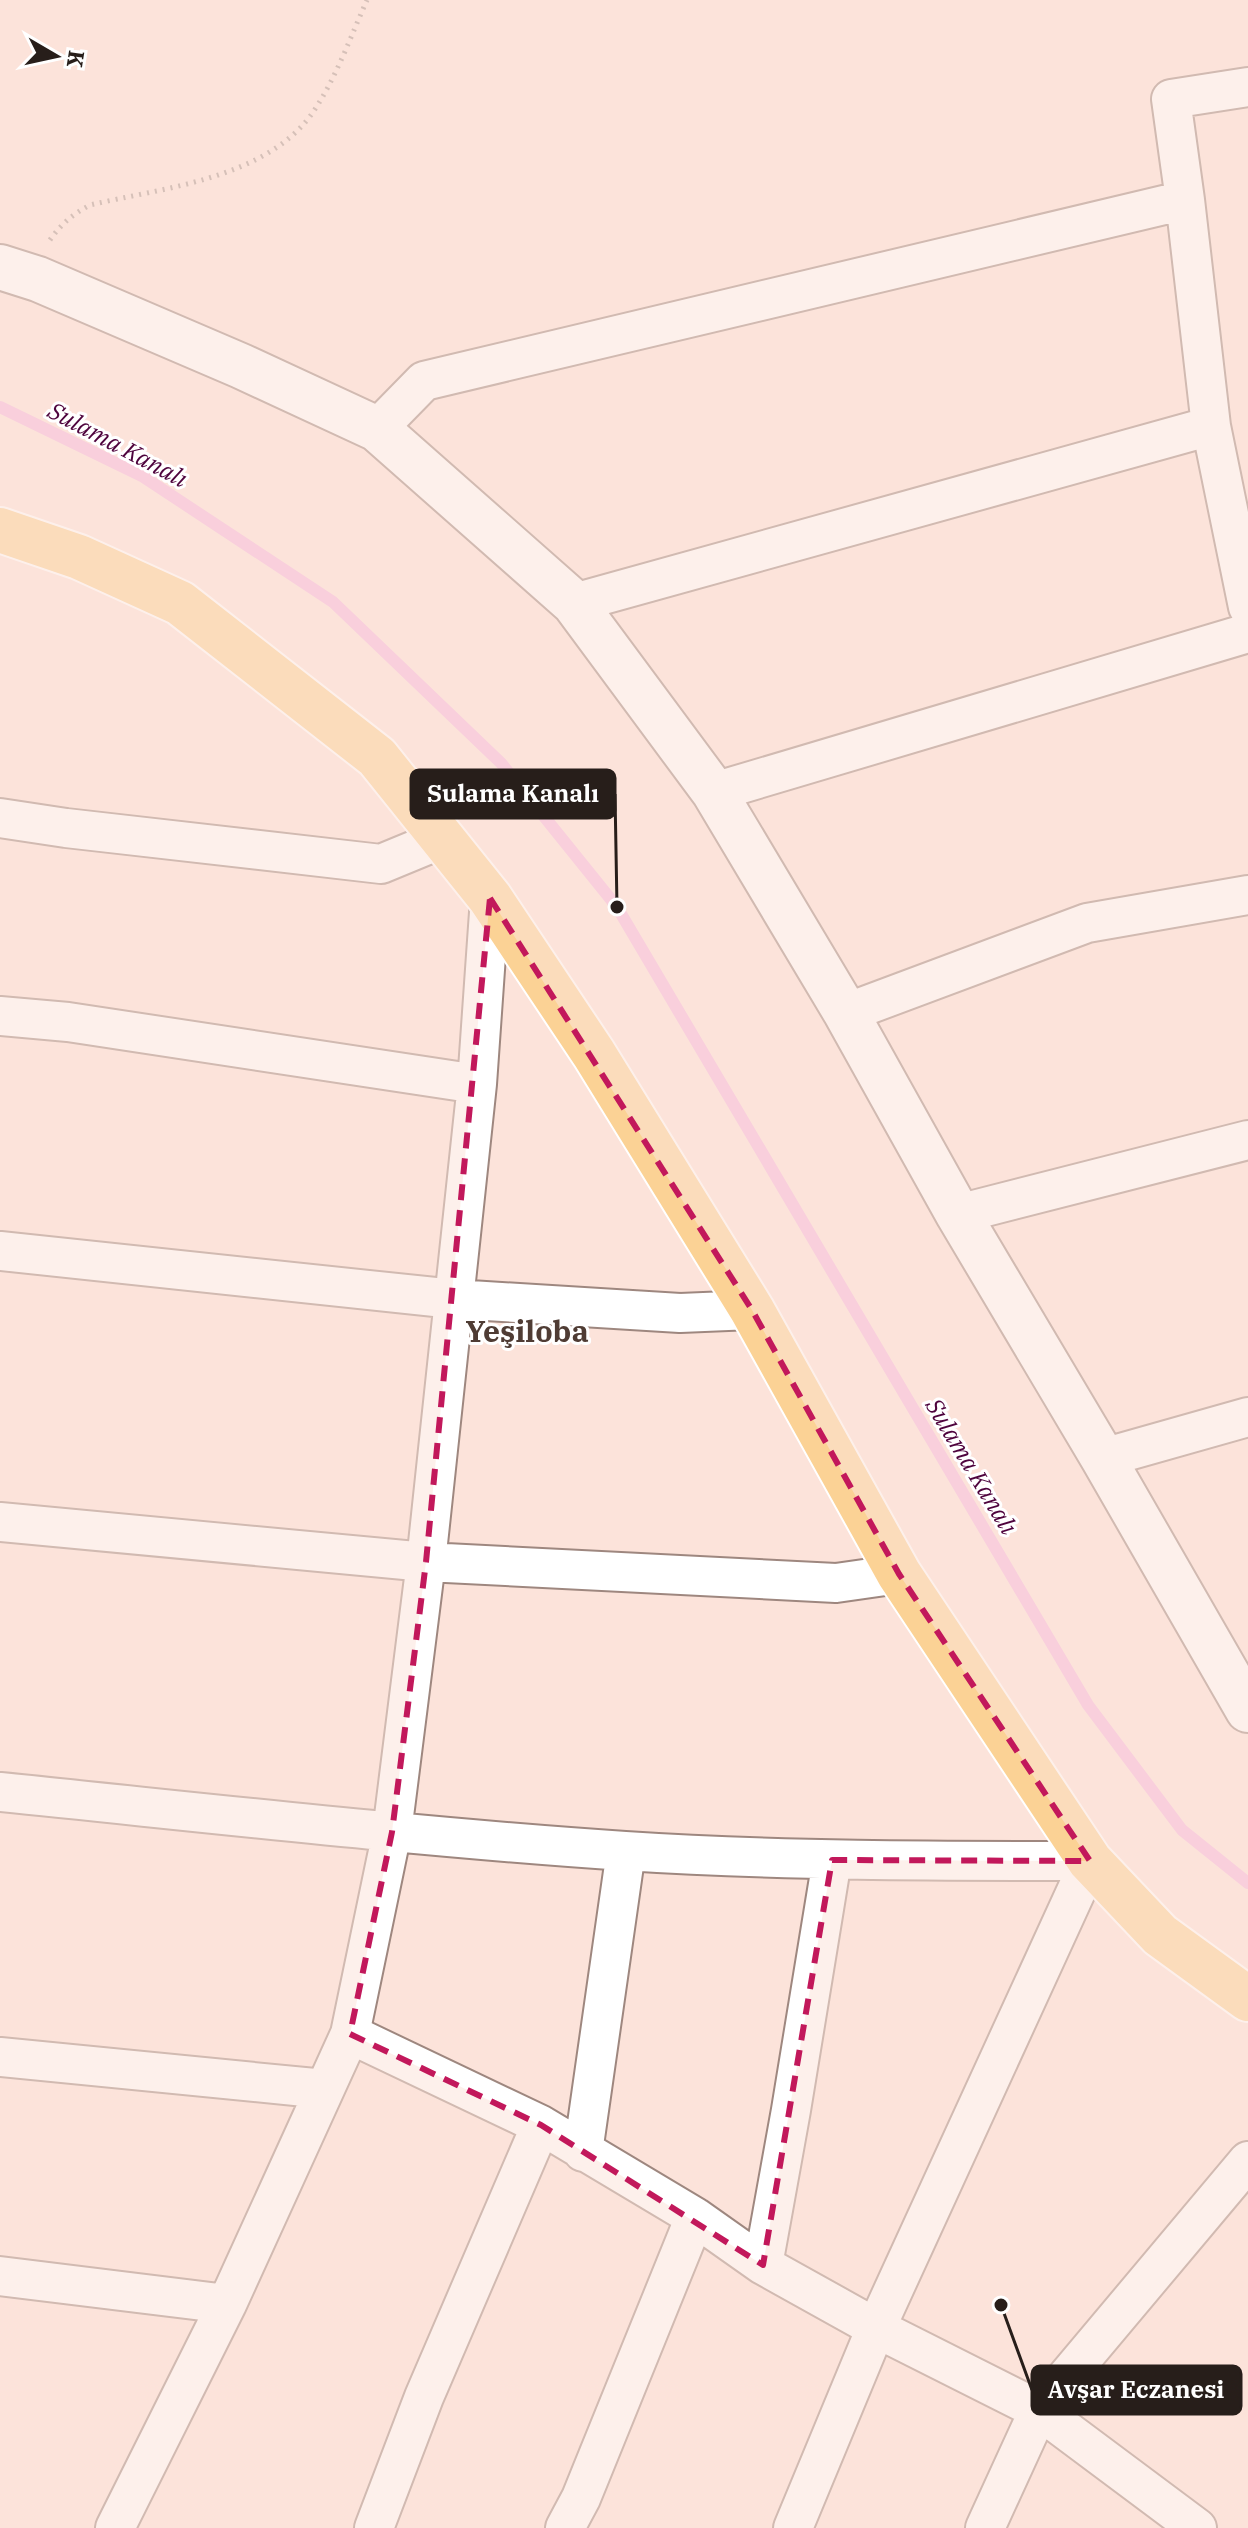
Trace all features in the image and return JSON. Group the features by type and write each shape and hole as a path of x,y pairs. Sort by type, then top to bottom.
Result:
{"main road":[{"path":"0,530 79,557 180,603 377,757 490,898 594,1054 752,1310 899,1574 1090,1861 1160,1935 1248,1999"}],"street":[{"path":"1248,87 1171,99 1211,426 1248,607"},
{"path":"377,429 424,381 1185,200"},
{"path":"19,273 241,366 377,429 574,603 714,792 846,1013 958,1214 1245,1703"},
{"path":"574,603 1211,426"},
{"path":"714,792 1248,633"},
{"path":"0,818 381,864 444,838"},
{"path":"846,1013 1087,923 1248,895"},
{"path":"115,2528 227,2304 350,2034 392,1832 426,1562 477,1084 490,898"},
{"path":"0,1016 68,1022 477,1084"},
{"path":"958,1214 1248,1140"},
{"path":"0,1251 454,1299 680,1313 752,1310"},
{"path":"1103,1458 1248,1417"},
{"path":"0,1522 426,1562 836,1583 899,1574"},
{"path":"0,1792 392,1832 626,1851 832,1860 1090,1861 876,2328 793,2528"},
{"path":"583,2152 626,1851"},
{"path":"763,2265 832,1860"},
{"path":"350,2034 541,2125 695,2217 763,2265 876,2328 1039,2410 1197,2528"},
{"path":"0,2057 325,2089"},
{"path":"374,2528 424,2397 541,2125"},
{"path":"985,2528 1039,2410 1248,2161"},
{"path":"565,2528 581,2498 695,2217"},
{"path":"0,2276 227,2304"}],"path":[{"path":"19,273 57,229 72,215 90,205 228,173 269,153 288,139 309,118 325,93 367,0"}],"highlighted area":[{"path":"490,898 752,1310 899,1574 1090,1861 832,1860 763,2265 541,2125 350,2034 392,1832 426,1562"}],"waterway":[{"name":"Sulama Kanalı","path":"0,407 142,476 333,602 501,763 617,907 1088,1705 1182,1830 1248,1883"}],"place":[{"name":"Sulama Kanalı","path":"617,907"},
{"name":"Avşar Eczanesi","path":"1001,2305"}],"district":[{"name":"Yeşiloba","path":"527,1330"}]}
